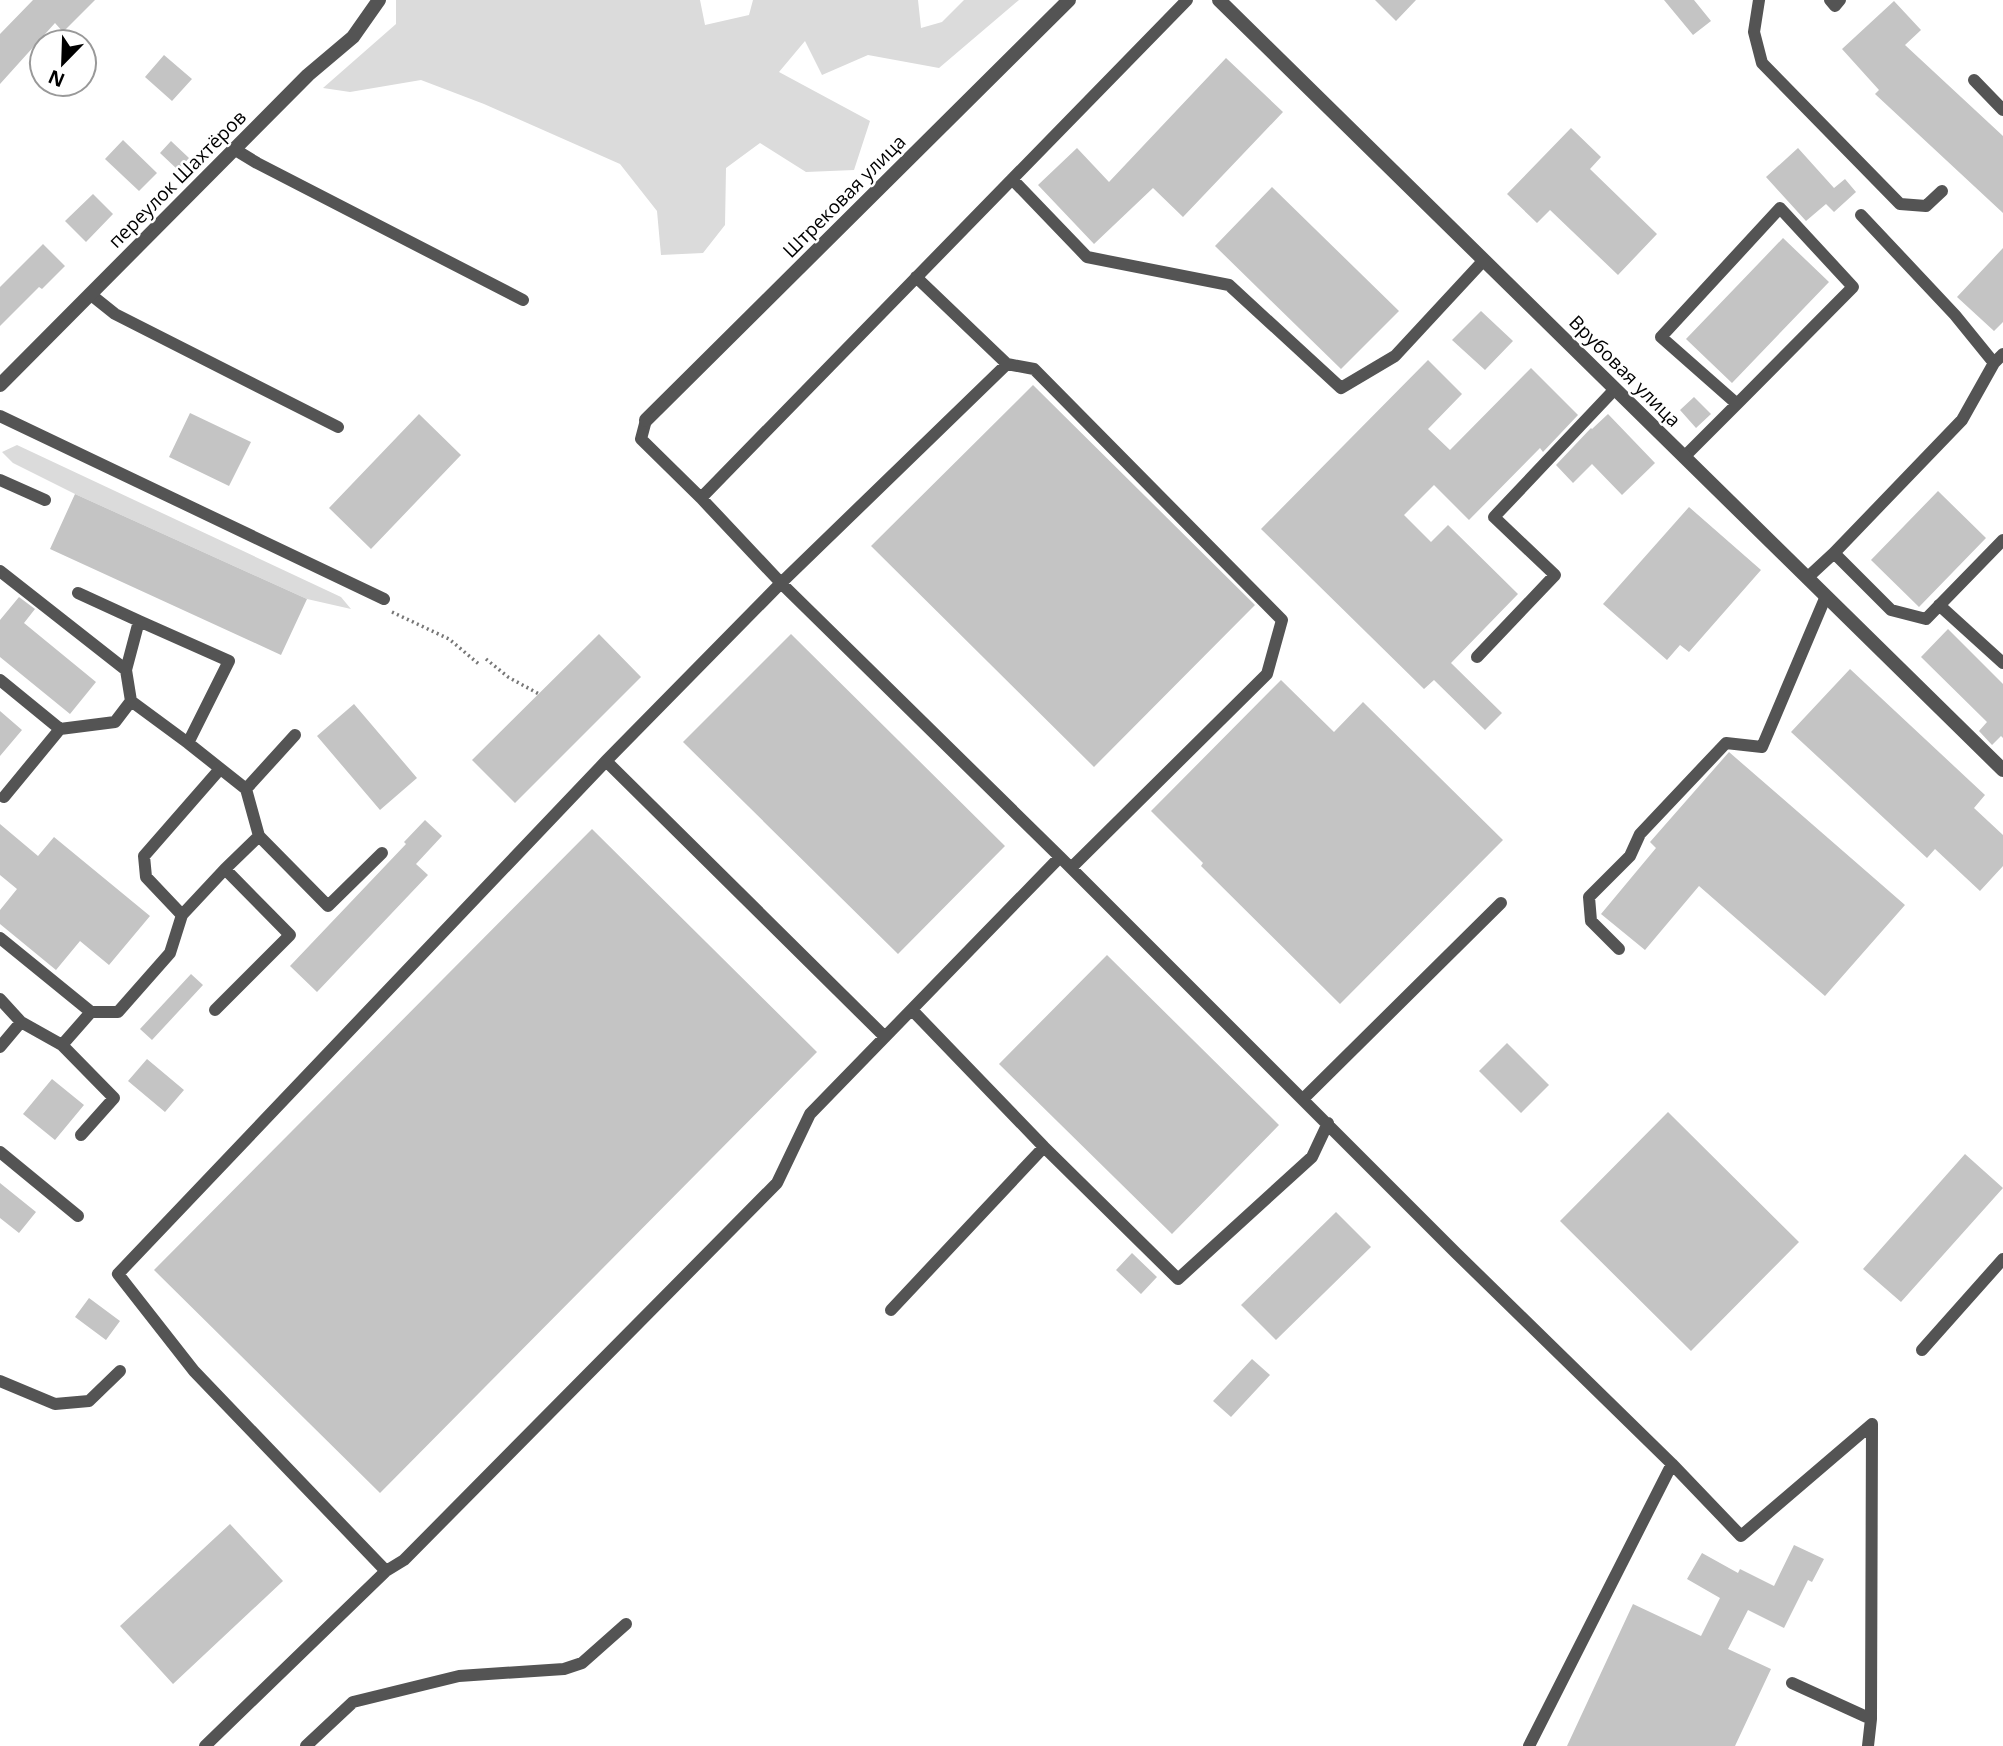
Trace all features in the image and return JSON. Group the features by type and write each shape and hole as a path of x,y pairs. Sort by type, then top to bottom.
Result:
{"street":[{"name":"переулок Шахтёров","path":"0,385 308,75 353,37 379,0"},
{"name":"Штрековая улица","path":"646,420 1069,0"},
{"name":"Врубовая улица","path":"1219,0 2003,771"}],"lane":[{"path":"701,498 1186,0"},
{"path":"1759,0 1754,32 1762,63 1900,204 1926,206 1942,191"},
{"path":"1830,0 1835,6 1840,0"},
{"path":"1974,80 2003,110"},
{"path":"234,149 523,300"},
{"path":"1012,179 1087,257 1229,285 1341,388 1395,356 1484,260"},
{"path":"1684,457 1737,404 1853,287 1780,208 1661,337 1737,404"},
{"path":"1807,578 1962,420 1998,359 1861,215"},
{"path":"916,277 1007,364 1034,369 1282,620 1267,674 1071,868"},
{"path":"90,294 115,314 338,426"},
{"path":"386,1571 194,1371 118,1274 606,761 781,583 1007,364"},
{"path":"1477,657 1555,575 1494,517 1615,389"},
{"path":"0,416 383,599"},
{"path":"646,420 641,439 781,583 1672,1464 1741,1536 1871,1424 1871,1719 1868,1746"},
{"path":"0,480 45,500"},
{"path":"1834,553 1891,610 1926,619 2003,540"},
{"path":"0,571 126,670"},
{"path":"78,593 229,661 188,743"},
{"path":"1619,949 1591,921 1589,897 1630,856 1640,834 1726,743 1762,747 1826,596"},
{"path":"1939,605 2003,663"},
{"path":"139,621 126,670 131,701 246,789 259,836 328,906 382,853"},
{"path":"0,680 60,729"},
{"path":"4,797 60,729 115,722 131,701"},
{"path":"246,789 295,735"},
{"path":"606,761 885,1037"},
{"path":"182,915 146,877 144,856 220,769"},
{"path":"0,938 91,1012 118,1012 170,953 182,915 259,836"},
{"path":"205,1746 386,1571 404,1560 777,1183 810,1114 1060,858"},
{"path":"215,1010 290,935 225,869"},
{"path":"1303,1098 1501,902"},
{"path":"0,999 22,1022 62,1045 114,1098 81,1135"},
{"path":"912,1010 1044,1147 1178,1279 1312,1157 1328,1123"},
{"path":"62,1045 91,1012"},
{"path":"0,1047 22,1022"},
{"path":"891,1310 1044,1147"},
{"path":"0,1152 78,1216"},
{"path":"1922,1350 2003,1259"},
{"path":"0,1381 55,1404 89,1401 120,1371"},
{"path":"1530,1746 1672,1464"},
{"path":"306,1746 353,1702 460,1676 564,1669 582,1663 625,1624"},
{"path":"1792,1683 1871,1719"}],"path":[{"path":"391,612 449,639 480,665"},
{"path":"486,659 508,677 539,694"}],"shaded area":[{"path":"396,0 700,0 705,25 749,15 753,0 918,0 921,28 942,22 964,0 1019,0 939,68 868,55 822,75 805,41 779,72 870,121 854,170 806,172 760,143 726,168 725,225 703,253 661,255 657,211 620,164 484,104 421,80 350,92 323,88 396,24"},
{"path":"17,445 341,597 351,609 307,599 75,494 13,463 2,452"}],"building":[{"path":"33,0 95,0 67,28 59,28 55,23 50,28 28,28 28,53 0,84 0,34"},
{"path":"1375,0 1416,0 1396,21"},
{"path":"1664,0 1694,0 1711,21 1693,35"},
{"path":"1894,1 1921,30 1905,45 2003,136 2003,213 1875,94 1879,90 1842,49"},
{"path":"164,55 192,79 172,101 145,77"},
{"path":"1226,58 1283,112 1183,217 1153,188 1094,244 1038,185 1077,148 1109,182"},
{"path":"1571,128 1601,157 1590,169 1657,234 1618,275 1550,210 1537,223 1507,194"},
{"path":"123,140 157,173 139,191 105,159"},
{"path":"171,141 189,158 178,170 160,153"},
{"path":"1798,148 1834,188 1845,179 1856,192 1834,212 1826,204 1806,221 1766,177"},
{"path":"1272,187 1399,311 1341,369 1215,246"},
{"path":"93,194 113,214 86,242 65,221"},
{"path":"1783,238 1829,282 1732,383 1686,339"},
{"path":"43,244 65,266 42,289 39,287 0,326 0,287"},
{"path":"2003,248 2003,322 1994,331 1957,297"},
{"path":"1481,311 1513,341 1485,370 1452,340"},
{"path":"1428,360 1462,394 1428,429 1450,450 1531,368 1578,415 1543,452 1540,448 1469,520 1434,485 1404,515 1431,542 1448,525 1518,594 1451,663 1502,713 1485,730 1434,680 1424,689 1261,529"},
{"path":"1033,385 1255,605 1094,767 871,546"},
{"path":"1694,397 1711,414 1696,428 1680,410"},
{"path":"190,413 251,442 229,486 169,457"},
{"path":"419,414 461,455 371,549 329,508"},
{"path":"1608,414 1655,463 1622,495 1592,464 1573,483 1556,465"},
{"path":"1938,491 1986,538 1919,607 1871,560"},
{"path":"75,494 307,599 281,655 50,549"},
{"path":"1689,507 1761,570 1689,652 1680,645 1667,660 1603,604"},
{"path":"19,597 35,609 24,623 96,682 70,714 0,657 0,620"},
{"path":"1948,629 2003,684 2003,738 2001,736 1992,745 1979,731 1987,722 1921,657"},
{"path":"599,634 641,677 515,803 472,760"},
{"path":"791,634 1005,846 898,954 683,742"},
{"path":"1850,669 1985,795 1974,808 2003,835 2003,866 1980,891 1935,849 1927,858 1791,732"},
{"path":"1281,680 1334,732 1363,702 1503,840 1340,1004 1201,866 1203,863 1151,811"},
{"path":"354,704 417,778 380,810 317,736"},
{"path":"0,711 22,730 0,756"},
{"path":"1729,752 1905,905 1825,996 1699,886 1645,950 1601,914 1656,848 1650,842"},
{"path":"425,820 442,836 416,864 428,875 317,992 290,966 406,844 404,842"},
{"path":"0,824 38,856 54,837 150,916 109,965 80,941 56,970 0,924 0,910 17,889 0,875"},
{"path":"592,829 817,1052 380,1493 154,1270"},
{"path":"1107,955 1279,1125 1172,1234 999,1064"},
{"path":"191,974 203,985 152,1040 140,1029"},
{"path":"1507,1043 1549,1085 1521,1113 1479,1071"},
{"path":"147,1059 184,1090 165,1112 128,1081"},
{"path":"52,1079 84,1105 55,1140 23,1114"},
{"path":"1668,1112 1799,1242 1691,1351 1560,1221"},
{"path":"1965,1154 2003,1188 1901,1302 1863,1269"},
{"path":"0,1183 36,1212 19,1233 0,1218"},
{"path":"1336,1212 1371,1247 1276,1340 1241,1305"},
{"path":"1132,1253 1157,1277 1141,1294 1116,1270"},
{"path":"89,1298 120,1321 106,1340 75,1317"},
{"path":"1252,1359 1270,1375 1231,1417 1213,1401"},
{"path":"230,1524 283,1581 173,1684 120,1626"},
{"path":"1794,1545 1824,1559 1812,1582 1808,1580 1784,1628 1748,1610 1728,1649 1771,1669 1735,1746 1567,1746 1633,1604 1701,1636 1720,1598 1687,1579 1702,1553 1738,1573 1740,1569 1774,1586"}]}
